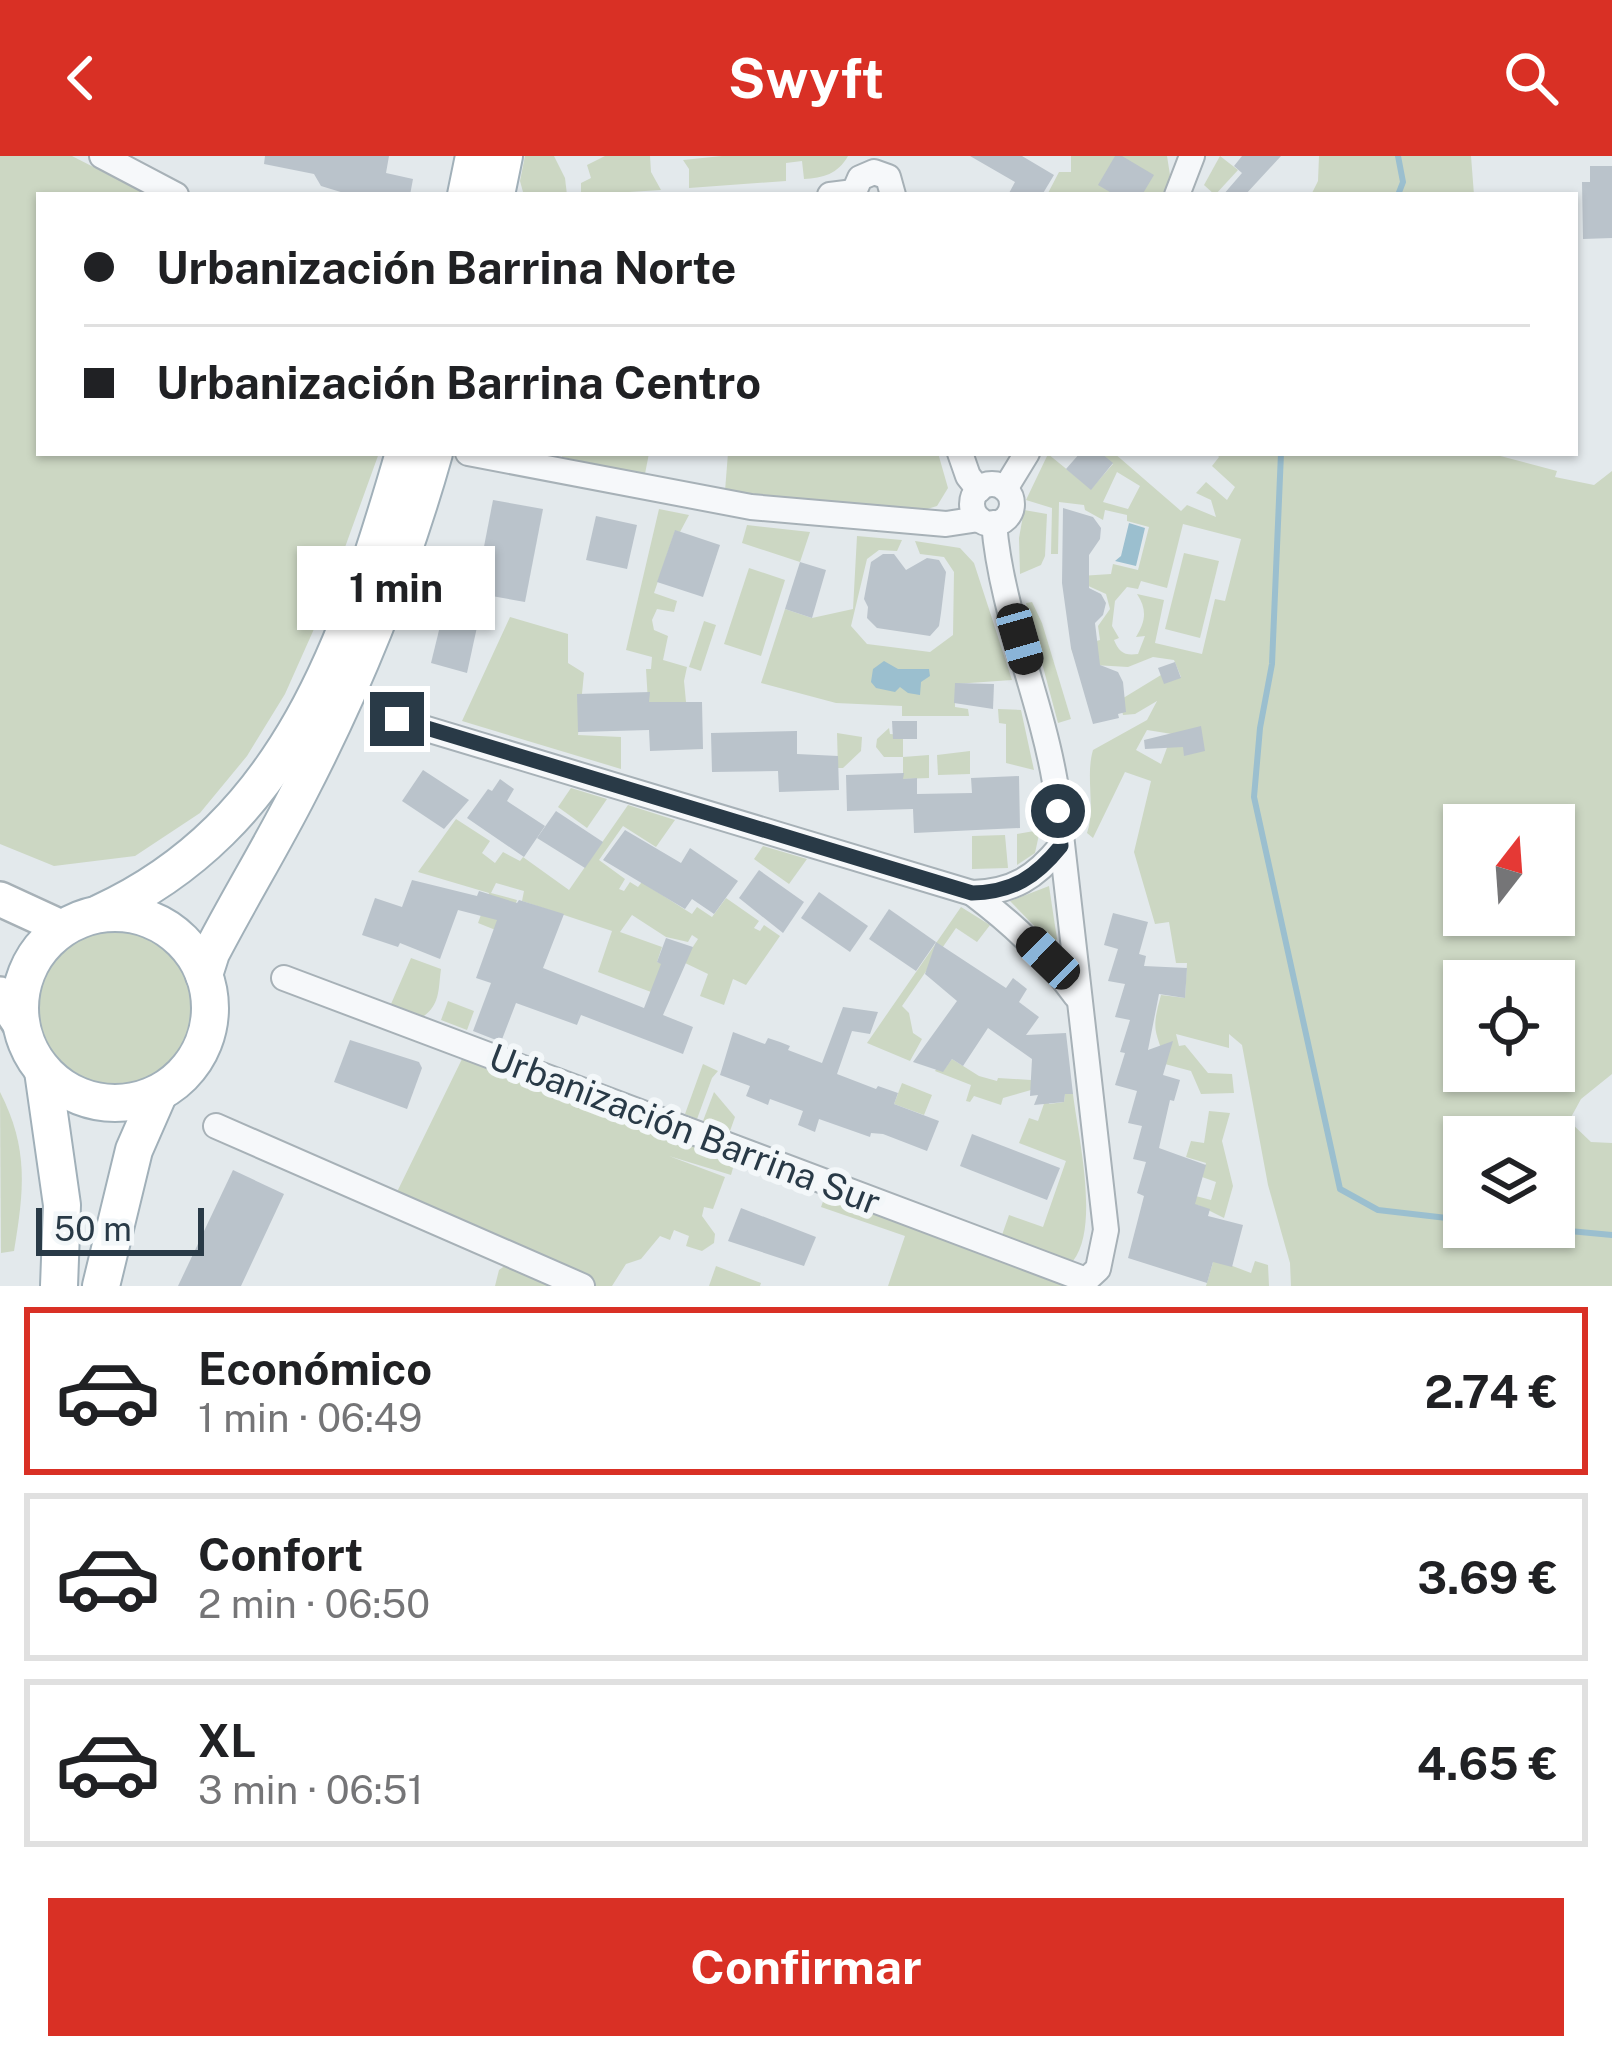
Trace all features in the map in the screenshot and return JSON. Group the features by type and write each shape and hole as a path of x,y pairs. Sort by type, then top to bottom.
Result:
{"main road":[{"path":"467,192 474,156"},
{"path":"497,192 504,156"},
{"path":"21,1026 20,998 27,970 41,946 80,921 146,892 201,851 269,778 302,723 337,646 368,569 403,456"},
{"path":"204,975 211,953 298,795 342,702 388,597 433,456"},
{"path":"0,899 80,921 124,913 150,919 173,932 192,951 204,975 209,1025 201,1049 184,1074 159,1093 129,1102 97,1102 68,1091 43,1071 0,994"},
{"path":"43,1071 62,1205 59,1286"},
{"path":"101,1286 129,1167 159,1093"}],"street":[{"path":"102,156 170,192"},
{"path":"1179,192 1192,156"},
{"path":"848,192 860,178 885,171"},
{"path":"484,456 751,506 946,524 986,521 1002,521 1012,500 1005,489 994,484 979,490 972,508 986,521 1046,732 1076,997"},
{"path":"962,456 979,490"},
{"path":"1005,489 1025,456"},
{"path":"380,715 972,893 1015,886 1041,871 1061,846"},
{"path":"972,893 1048,958 1076,997"},
{"name":"Urbanización Barrina Sur","path":"284,978 1086,1280 1098,1269 1106,1230 1076,997"},
{"path":"216,1126 582,1286"}],"green space":[{"path":"0,156 72,156 142,192 36,192 36,456 378,456 322,611 285,694 247,756 200,813 135,856 54,866 0,844"},
{"path":"525,156 554,156 567,192 523,192 520,181"},
{"path":"605,156 650,156 651,172 661,190 581,192 581,183 591,178 587,165"},
{"path":"848,156 835,171 817,178 804,179 802,161 786,163 786,181 689,188 689,169 683,160"},
{"path":"1071,156 1167,156 1170,175 1165,192 1049,192 1059,172 1071,172"},
{"path":"1220,156 1238,170 1218,192 1204,185"},
{"path":"1319,156 1471,156 1474,192 1312,192"},
{"path":"562,456 648,456 645,474"},
{"path":"728,456 939,456 948,488 937,506 924,510 725,491"},
{"path":"1050,456 1091,489 1113,464 1104,456 1117,456 1181,511 1187,505 1216,517 1211,500 1196,493 1206,482 1227,500 1235,487 1212,466 1218,456 1500,456 1557,471 1555,477 1594,485 1612,471 1612,1074 1581,1099 1572,1116 1443,1116 1443,1248 1575,1248 1575,1127 1591,1142 1612,1143 1612,1286 1291,1286 1290,1263 1268,1185 1242,1045 1229,1034 1229,1048 1176,1034 1179,1046 1185,1045 1208,1073 1232,1074 1234,1093 1201,1094 1191,1071 1165,1064 1157,1037 1161,995 1185,998 1187,963 1176,963 1169,922 1155,924 1134,852 1151,781 1125,772 1093,838 1087,833 1093,750 1147,720 1157,701 1135,714 1123,715 1120,700 1161,675 1181,677 1174,660 1153,657 1128,667 1077,664 1071,648 1100,640 1098,626 1110,609 1106,594 1084,584 1080,576 1111,574 1113,564 1138,570 1149,527 1127,521 1127,515 1105,510 1103,520 1084,505 1059,502 1058,554 1051,554 1052,508 1026,500","holes":["1117,472 1140,486 1128,509 1103,502","1183,524 1241,539 1225,601 1215,599 1202,654 1155,643 1164,600 1137,594 1144,615 1136,637 1145,636 1138,654 1126,654 1114,640 1119,638 1112,626 1115,601 1127,587 1138,589 1141,581 1167,588","1147,730 1172,734 1161,764 1136,750"]},
{"path":"659,509 689,515 680,532 675,531 654,593 677,601 674,612 657,609 652,620 654,630 668,636 663,660 687,667 686,702 648,702 646,669 651,669 652,657 626,650"},
{"path":"1024,510 1047,514 1045,556 1041,565 1020,574 1019,538"},
{"path":"747,525 810,532 800,562 742,543"},
{"path":"857,536 902,540 897,551 879,550 867,559 851,626 867,644 930,652 953,635 954,572 944,557 920,554 915,541 960,548 974,563 1012,680 955,684 955,707 968,709 969,716 902,716 902,706 836,703 761,683 785,609 812,618 853,609"},
{"path":"1184,553 1219,561 1200,638 1165,629"},
{"path":"749,568 785,580 761,656 724,644"},
{"path":"1032,602 1071,719 1058,723 1026,603"},
{"path":"510,617 568,634 568,663 584,673 578,735 621,737 621,769 462,721"},
{"path":"704,621 716,625 701,671 689,667"},
{"path":"998,709 1021,710 1034,770 1006,763 1006,724 999,723"},
{"path":"889,728 890,734 903,735 903,757 884,757 876,747 877,739"},
{"path":"837,733 862,737 861,751 843,768 838,768"},
{"path":"970,751 970,774 938,775 937,755"},
{"path":"929,755 929,778 903,779 903,757"},
{"path":"571,788 607,799 587,828 558,807"},
{"path":"628,805 675,820 656,847 623,826 599,860 625,879 619,889 624,891 630,882 638,887 647,875 651,888 692,914 697,907 712,917 726,898 759,921 754,928 760,931 764,925 780,936 746,985 733,979 724,1005 700,996 708,974 683,962 698,939 692,935 688,942 666,937 632,915 620,932 662,947 657,962 670,966 659,995 598,972 612,931 522,901 524,891 496,883 491,893 517,900 513,912 538,947 478,923 489,893 418,872 456,819 490,841 482,853 495,863 503,852 520,861 523,857 569,890"},
{"path":"1040,830 1035,853 1017,865 1017,834"},
{"path":"1005,835 1008,868 972,869 972,836"},
{"path":"763,846 807,859 789,884 754,859"},
{"path":"1049,886 1057,939 1052,944 1010,901"},
{"path":"961,907 990,925 977,942 956,928 902,1006 909,1013 913,1033 922,1039 910,1061 867,1043"},
{"path":"114,922 146,928 173,946 191,973 197,1005 191,1037 173,1064 146,1082 114,1088 82,1082 55,1064 37,1037 31,1005 37,973 55,946 82,928"},
{"path":"411,958 441,969 435,1004 418,1020 400,1014 391,1004"},
{"path":"448,1001 474,1011 467,1030 441,1020"},
{"path":"462,1059 735,1161 731,1175 669,1156 725,1177 713,1209 704,1207 702,1216 715,1234 714,1243 702,1251 686,1246 689,1236 674,1230 670,1240 660,1236 641,1259 626,1264 612,1286 590,1286 395,1196"},
{"path":"952,1059 997,1081 1031,1080 1031,1090 1003,1098 1001,1105 974,1096 966,1101 971,1085 935,1071 943,1071"},
{"path":"703,1064 718,1071 697,1119 685,1114"},
{"path":"902,1083 932,1095 924,1115 894,1104"},
{"path":"0,1092 16,1132 22,1170 14,1251 1,1253"},
{"path":"714,1092 735,1117 730,1131 703,1121"},
{"path":"1065,1094 1073,1094 1086,1204 1081,1246 1073,1261 1002,1235 1009,1215 1043,1227 1066,1161 1019,1143 1029,1118 1038,1121 1047,1095 1049,1104 1064,1102"},
{"path":"1209,1111 1230,1113 1222,1141 1233,1186 1224,1218 1198,1205 1196,1210 1188,1194 1211,1200 1216,1182 1202,1177 1206,1163 1186,1157 1191,1141 1204,1143"},
{"path":"825,1196 1068,1286 888,1286 905,1236 821,1207"},
{"path":"1214,1259 1251,1273 1255,1261 1268,1265 1269,1286 1206,1286"},
{"path":"506,1265 557,1286 495,1286 499,1270"},
{"path":"716,1266 761,1283 760,1286 709,1286"}],"water":[{"path":"1129,523 1145,528 1136,566 1115,561 1121,556"},
{"path":"884,661 898,669 929,669 920,695 900,687 895,692 876,688 871,682 873,669"}],"building":[{"path":"265,156 389,156 386,173 413,179 411,192 341,192 321,186 314,174 264,164"},
{"path":"970,156 1022,156 1054,175 1044,192 1010,192 1015,182"},
{"path":"1115,156 1154,175 1144,192 1110,192 1098,185"},
{"path":"1242,156 1281,156 1248,192 1226,192 1242,173 1234,166"},
{"path":"1590,166 1612,166 1612,238 1583,239 1582,182 1590,182"},
{"path":"1077,456 1105,456 1113,463 1091,490 1066,469"},
{"path":"493,500 543,509 525,602 475,593"},
{"path":"1063,508 1093,517 1101,528 1089,555 1089,588 1106,603 1095,623 1100,665 1118,672 1123,682 1126,712 1093,724 1071,648 1062,583"},
{"path":"596,516 637,525 627,569 586,560"},
{"path":"675,530 720,545 703,597 657,582"},
{"path":"883,554 894,554 906,570 927,558 939,560 946,572 939,626 930,636 877,628 867,618 864,599 871,562"},
{"path":"800,562 826,570 812,618 785,609"},
{"path":"442,618 477,627 467,673 431,663"},
{"path":"1175,662 1181,678 1164,684 1158,668"},
{"path":"955,683 994,684 993,709 954,703"},
{"path":"650,692 649,702 702,702 703,749 650,751 649,730 578,732 577,694"},
{"path":"892,721 917,721 917,739 893,739"},
{"path":"1201,726 1205,751 1184,756 1183,747 1145,749 1144,740"},
{"path":"797,731 797,754 838,756 839,790 779,792 778,771 712,772 711,733"},
{"path":"423,770 469,800 444,829 402,801"},
{"path":"904,773 903,779 917,778 917,794 972,793 971,778 1019,776 1020,828 914,833 913,809 847,811 846,775"},
{"path":"500,779 514,789 507,801 545,826 524,857 467,818"},
{"path":"556,811 603,842 585,868 537,838"},
{"path":"625,830 681,863 690,848 738,881 714,914 692,899 685,909 603,860"},
{"path":"759,870 804,902 783,933 739,898"},
{"path":"412,880 477,896 479,891 564,914 543,968 644,1008 666,938 693,947 663,1015 693,1027 683,1054 581,1015 577,1025 516,1003 501,1042 473,1031 491,983 476,978 497,920 458,910 440,959 362,935 375,898 402,907"},
{"path":"819,892 868,926 850,952 801,918"},
{"path":"889,909 936,942 916,971 869,939"},
{"path":"1113,913 1148,922 1139,954 1146,956 1144,966 1187,968 1185,998 1159,994 1148,1050 1173,1041 1163,1075 1180,1080 1174,1101 1170,1100 1159,1148 1206,1165 1195,1204 1210,1209 1208,1216 1243,1225 1232,1267 1213,1262 1207,1283 1128,1258 1144,1196 1137,1193 1146,1162 1133,1159 1142,1126 1128,1123 1137,1091 1115,1085 1130,1020 1115,1017 1125,984 1108,981 1118,949 1104,945"},
{"path":"936,942 1006,988 1013,978 1027,989 1019,1002 1039,1017 1026,1035 1066,1033 1073,1094 1065,1094 1064,1102 1034,1105 1038,1095 1030,1096 1032,1059 988,1028 963,1066 952,1059 943,1072 913,1062 957,1001 925,974"},
{"path":"843,1007 878,1012 870,1034 852,1031 837,1074 898,1093 894,1104 939,1121 927,1151 883,1134 871,1133 870,1137 819,1119 815,1132 798,1125 803,1111 746,1096 750,1086 720,1075 733,1032 765,1044 768,1038 780,1042 822,1063"},
{"path":"350,1040 419,1062 422,1068 407,1109 334,1082"},
{"path":"972,1134 1060,1168 1047,1200 960,1166"},
{"path":"233,1170 284,1194 241,1286 178,1286"},
{"path":"741,1208 816,1237 804,1266 728,1241"}],"waterway":[{"path":"1398,156 1403,182 1399,192"},
{"path":"1281,456 1272,664 1254,797 1340,1189 1378,1210 1443,1218"},
{"path":"1575,1232 1612,1235"}],"route":[{"path":"397,719 972,893 1015,886 1041,871 1061,846 1058,811"}]}
